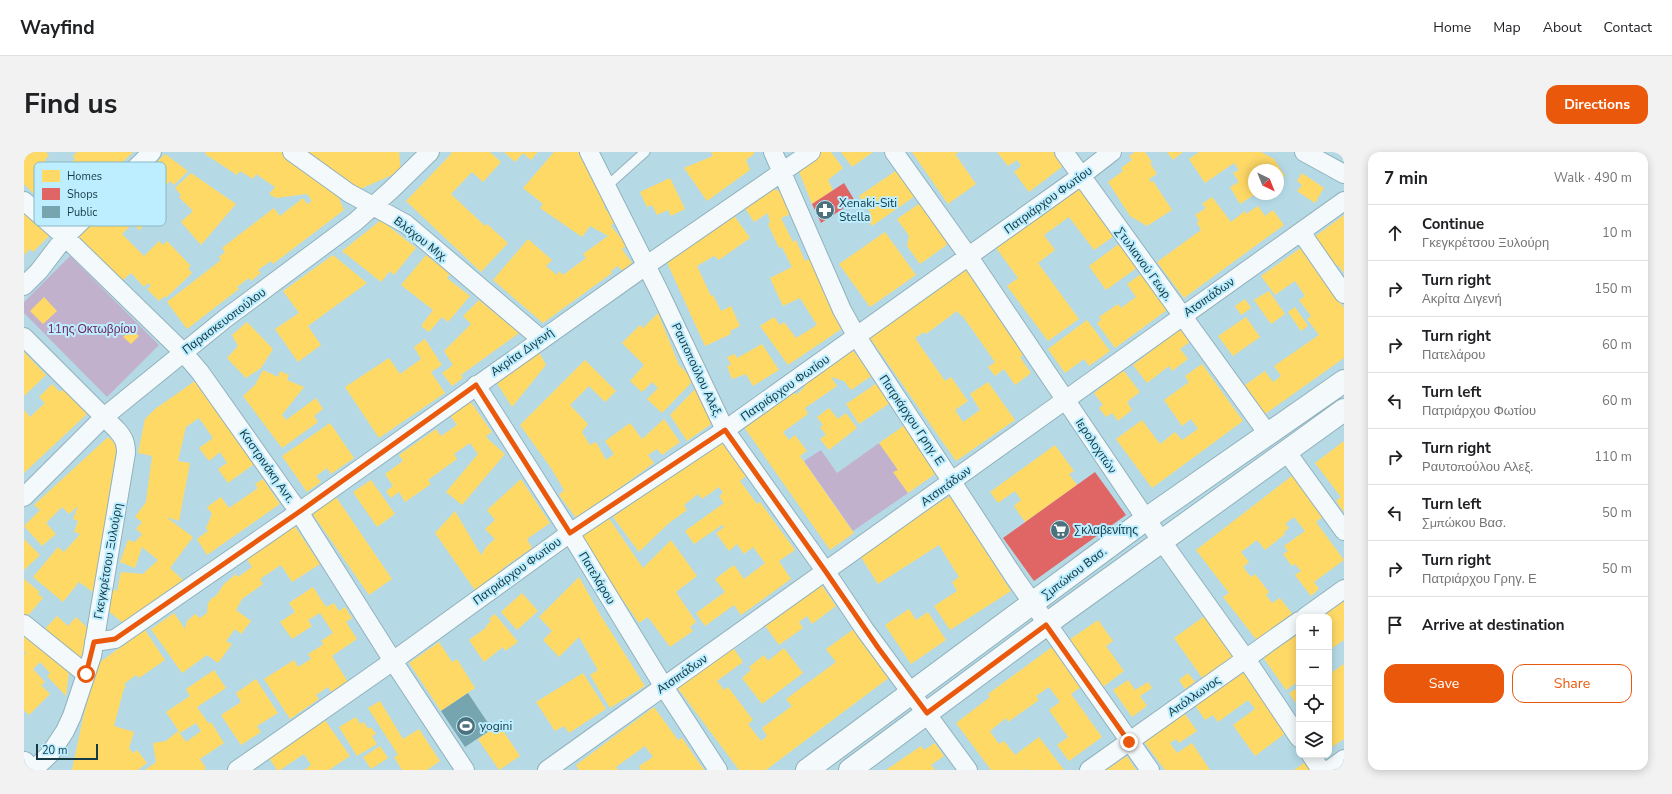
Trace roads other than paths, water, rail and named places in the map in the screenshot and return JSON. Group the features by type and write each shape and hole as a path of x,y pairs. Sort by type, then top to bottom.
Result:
{"main road":[{"name":"Σμπώκου Βασ.","path":"807,770 1146,519 1344,381"},
{"name":"Σμπώκου Βασ.","path":"850,770 1161,541 1344,410"},
{"path":"24,763 31,770"}],"street":[{"path":"142,162 152,152"},
{"name":"Βλάχου Μιχ.","path":"292,152 349,193 396,217 418,233 541,339"},
{"name":"Παρασκευοπούλου","path":"24,497 104,417 183,352 374,207 430,152"},
{"name":"Ραυτοπούλου Αλεξ.","path":"589,152 646,265 725,430 826,572 865,630 968,770"},
{"name":"Πατριάρχου Γρηγ. Ε","path":"773,152 842,310 857,338 1046,625 1150,770"},
{"name":"Ακρίτα Διγενή","path":"94,642 115,639 299,512 646,265 811,152"},
{"name":"Ιερολοχιτών","path":"894,152 970,257 1161,541 1246,659 1296,734"},
{"name":"Στυλιανού Γεωρ.","path":"1064,152 1268,434"},
{"name":"Πατριάρχου Φωτίου","path":"237,770 256,765 393,661 570,533 725,430 857,338 1112,152"},
{"path":"1304,152 1344,174"},
{"name":"Καστρινάκη Αντ.","path":"24,200 34,209"},
{"name":"Ατσιπάδων","path":"547,770 1344,201"},
{"name":"Καστρινάκη Αντ.","path":"53,226 183,352 211,387 299,512 393,661 465,770"},
{"path":"24,286 39,271 65,237 76,226"},
{"path":"1301,232 1344,294"},
{"name":"Γκεγκρέτσου Ξυλούρη","path":"24,338 104,417 124,438 126,444 126,453 94,642 86,674 72,716 65,731 50,754 31,770"},
{"name":"Πατελάρου","path":"476,385 570,533 664,687 718,770"},
{"path":"1286,451 1344,531"},
{"path":"1309,614 1344,589"},
{"name":"Απόλλωνος","path":"1089,770 1296,623"},
{"path":"24,624 86,674"},
{"path":"1313,758 1321,770"},
{"path":"1329,770 1344,759"}],"lane":[{"path":"606,187 645,152"}],"place":[{"name":"Xenaki-Siti Stella","path":"825,210"},
{"name":"Σκλαβενίτης","path":"1060,530"},
{"name":"yogini","path":"466,726"}],"park label":[{"name":"11ης Οκτωβρίου","path":"92,329"}]}
